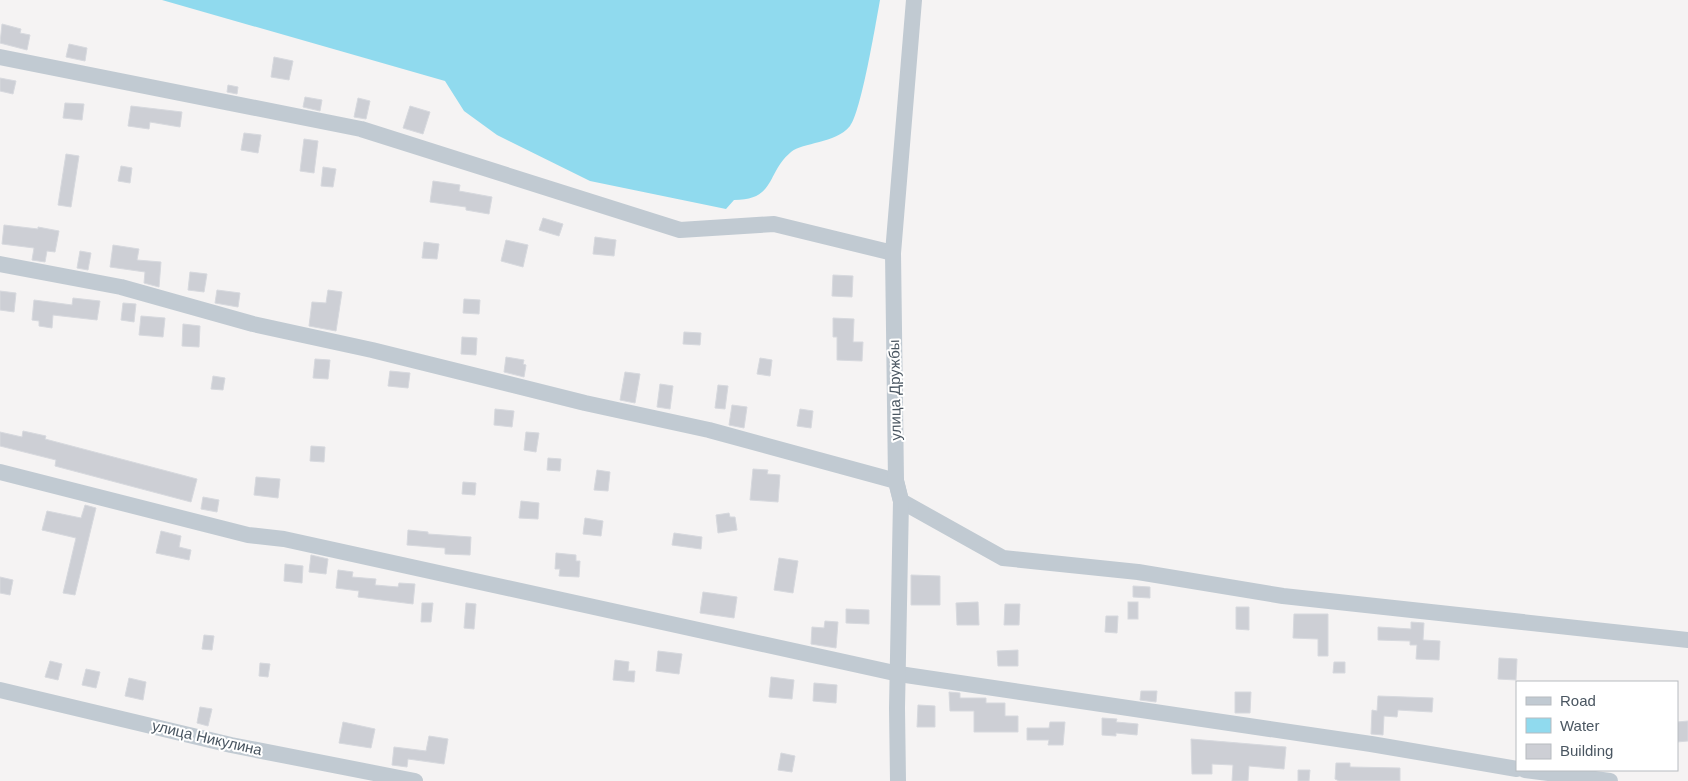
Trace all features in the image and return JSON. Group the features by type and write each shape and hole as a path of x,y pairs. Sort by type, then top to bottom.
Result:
{"street":[{"name":"улица Дружбы","path":"901,501 896,481 893,253 914,0"},
{"path":"0,57 361,129 680,230 774,224 893,253"},
{"path":"0,264 121,287 253,324 372,350 584,403 709,430 896,481"},
{"path":"0,472 248,535 284,539 899,674 1362,742 1516,769"},
{"path":"898,781 901,501 1002,558 1138,572 1283,596 1688,640"},
{"name":"улица Никулина","path":"0,690 366,776 415,781"},
{"path":"1534,771 1610,781"}],"water":[{"path":"162,0 880,0 859,104 850,126 844,132 828,140 803,146 791,152 777,168 764,190 747,199 734,200 726,209 590,181 497,135 464,111 445,81"}],"building":[{"path":"2,24 21,29 20,33 30,35 27,50 0,43"},
{"path":"69,44 87,48 85,61 66,57"},
{"path":"274,57 293,61 289,80 271,77"},
{"path":"0,78 16,81 13,94 0,91"},
{"path":"228,85 238,87 237,94 227,92"},
{"path":"305,97 322,100 320,111 303,107"},
{"path":"358,98 370,101 366,119 354,117"},
{"path":"65,103 84,104 82,120 63,118"},
{"path":"131,106 182,112 180,127 150,122 149,129 128,126"},
{"path":"410,106 430,112 423,134 403,128"},
{"path":"244,133 261,135 258,153 241,150"},
{"path":"304,139 318,141 314,173 300,171"},
{"path":"66,154 79,156 71,207 58,205"},
{"path":"121,166 132,168 130,183 118,181"},
{"path":"323,167 336,169 333,187 321,186"},
{"path":"433,181 460,185 459,191 492,197 489,214 466,210 466,207 430,202"},
{"path":"543,218 563,224 559,236 539,230"},
{"path":"4,225 38,229 38,227 59,231 55,252 47,251 45,262 32,260 34,248 2,244"},
{"path":"595,237 616,240 614,256 593,254"},
{"path":"506,240 528,245 523,267 501,261"},
{"path":"424,242 439,244 437,259 422,258"},
{"path":"113,245 139,249 137,260 161,262 159,287 144,283 145,272 110,267"},
{"path":"80,251 91,253 88,270 77,268"},
{"path":"190,272 207,274 204,292 188,290"},
{"path":"833,275 853,276 852,297 832,296"},
{"path":"217,290 240,293 238,307 215,303"},
{"path":"328,290 342,292 336,331 309,326 312,302 326,303"},
{"path":"0,291 16,293 14,312 0,310"},
{"path":"73,298 100,301 97,320 53,315 52,328 39,326 39,321 32,320 34,300 72,305"},
{"path":"464,299 480,300 479,314 463,313"},
{"path":"123,303 136,304 134,322 121,320"},
{"path":"141,316 165,318 163,337 139,335"},
{"path":"833,318 854,319 853,342 863,342 862,361 837,360 837,337 833,337"},
{"path":"183,324 200,326 199,347 182,346"},
{"path":"684,332 701,333 700,345 683,344"},
{"path":"462,337 477,338 476,355 461,354"},
{"path":"506,357 524,360 523,364 526,365 524,377 504,372"},
{"path":"760,358 772,360 770,376 757,374"},
{"path":"315,359 330,360 328,379 313,378"},
{"path":"390,371 410,373 408,388 388,386"},
{"path":"625,372 640,374 635,403 620,400"},
{"path":"213,376 225,378 223,390 211,389"},
{"path":"660,384 673,386 670,409 657,407"},
{"path":"718,385 728,386 725,409 715,408"},
{"path":"732,405 747,407 744,428 729,425"},
{"path":"495,409 514,411 512,427 494,425"},
{"path":"800,409 813,411 811,428 797,426"},
{"path":"23,431 46,436 45,439 197,479 191,502 55,466 56,460 0,446 0,432 22,437"},
{"path":"526,432 539,433 536,452 524,450"},
{"path":"311,446 325,447 324,462 310,461"},
{"path":"548,458 561,459 560,471 547,470"},
{"path":"753,469 768,470 767,474 780,475 778,502 750,500"},
{"path":"597,470 610,472 608,491 594,490"},
{"path":"256,477 280,479 278,498 254,495"},
{"path":"463,482 476,483 475,495 462,494"},
{"path":"203,497 219,500 217,512 201,509"},
{"path":"521,501 539,503 538,519 519,518"},
{"path":"85,505 96,508 75,595 63,593 76,538 42,530 47,511 81,518"},
{"path":"729,513 730,517 735,517 737,530 718,533 716,515"},
{"path":"585,518 603,521 601,536 583,534"},
{"path":"408,530 428,532 428,534 471,537 470,555 445,554 445,548 407,545"},
{"path":"161,531 181,536 179,547 191,550 189,560 156,553"},
{"path":"674,533 702,537 701,549 672,545"},
{"path":"556,553 576,555 576,561 580,561 579,577 559,576 560,569 555,569"},
{"path":"311,555 328,559 326,574 309,572"},
{"path":"779,558 798,561 793,593 774,590"},
{"path":"285,564 303,566 302,583 284,581"},
{"path":"338,570 353,572 352,577 376,579 375,585 398,587 399,583 415,584 413,604 358,597 359,591 336,588"},
{"path":"911,575 940,576 940,605 911,605"},
{"path":"0,577 13,580 10,595 0,593"},
{"path":"1133,586 1150,587 1150,598 1133,597"},
{"path":"703,592 737,597 734,618 700,613"},
{"path":"978,602 979,625 957,625 956,603"},
{"path":"1128,602 1138,602 1138,619 1128,619"},
{"path":"422,603 433,603 431,622 421,622"},
{"path":"466,603 476,604 474,629 464,628"},
{"path":"1005,604 1020,604 1019,625 1004,625"},
{"path":"1236,607 1249,607 1249,630 1236,629"},
{"path":"846,609 869,610 869,624 846,623"},
{"path":"1294,614 1328,614 1328,656 1318,656 1318,639 1293,638"},
{"path":"1106,616 1118,616 1117,633 1105,632"},
{"path":"825,621 838,622 836,648 811,644 812,627 824,628"},
{"path":"1411,622 1424,623 1423,640 1440,641 1439,660 1416,659 1417,645 1410,645 1410,641 1378,640 1378,627 1411,629"},
{"path":"204,635 214,636 212,650 202,649"},
{"path":"1018,650 1018,666 998,666 997,651"},
{"path":"658,651 682,654 679,674 656,671"},
{"path":"1499,658 1517,659 1516,680 1498,679"},
{"path":"615,660 629,662 628,671 635,671 634,682 613,680"},
{"path":"50,661 62,664 58,680 45,677"},
{"path":"1334,662 1345,662 1345,673 1333,673"},
{"path":"260,663 270,664 268,677 259,676"},
{"path":"86,669 100,672 96,688 82,685"},
{"path":"771,677 794,680 792,699 769,697"},
{"path":"129,678 146,682 143,700 125,696"},
{"path":"814,683 837,685 836,703 813,701"},
{"path":"1141,691 1157,691 1156,702 1140,700"},
{"path":"949,692 960,693 960,698 986,698 986,703 1005,703 1005,716 1018,716 1018,732 974,732 974,711 950,711"},
{"path":"1235,692 1251,692 1250,713 1235,713"},
{"path":"1378,696 1433,698 1432,712 1398,710 1397,717 1384,716 1383,735 1371,734 1372,710 1377,711"},
{"path":"918,705 935,706 935,727 917,727"},
{"path":"200,707 212,709 208,726 197,723"},
{"path":"1102,718 1117,719 1116,722 1138,724 1137,735 1116,733 1116,736 1102,735"},
{"path":"1688,721 1688,741 1678,742 1678,722"},
{"path":"343,722 375,729 371,748 339,743"},
{"path":"1050,722 1065,722 1063,745 1048,745 1049,740 1027,740 1027,728 1049,728"},
{"path":"429,736 448,739 444,764 408,759 407,767 392,765 394,747 426,751"},
{"path":"1191,739 1286,747 1284,769 1249,766 1248,781 1232,781 1233,765 1212,764 1212,774 1192,774"},
{"path":"781,753 795,756 792,772 778,770"},
{"path":"1336,763 1350,763 1350,767 1400,768 1400,781 1339,781 1335,779"},
{"path":"1298,770 1310,770 1309,781 1298,781"}]}
